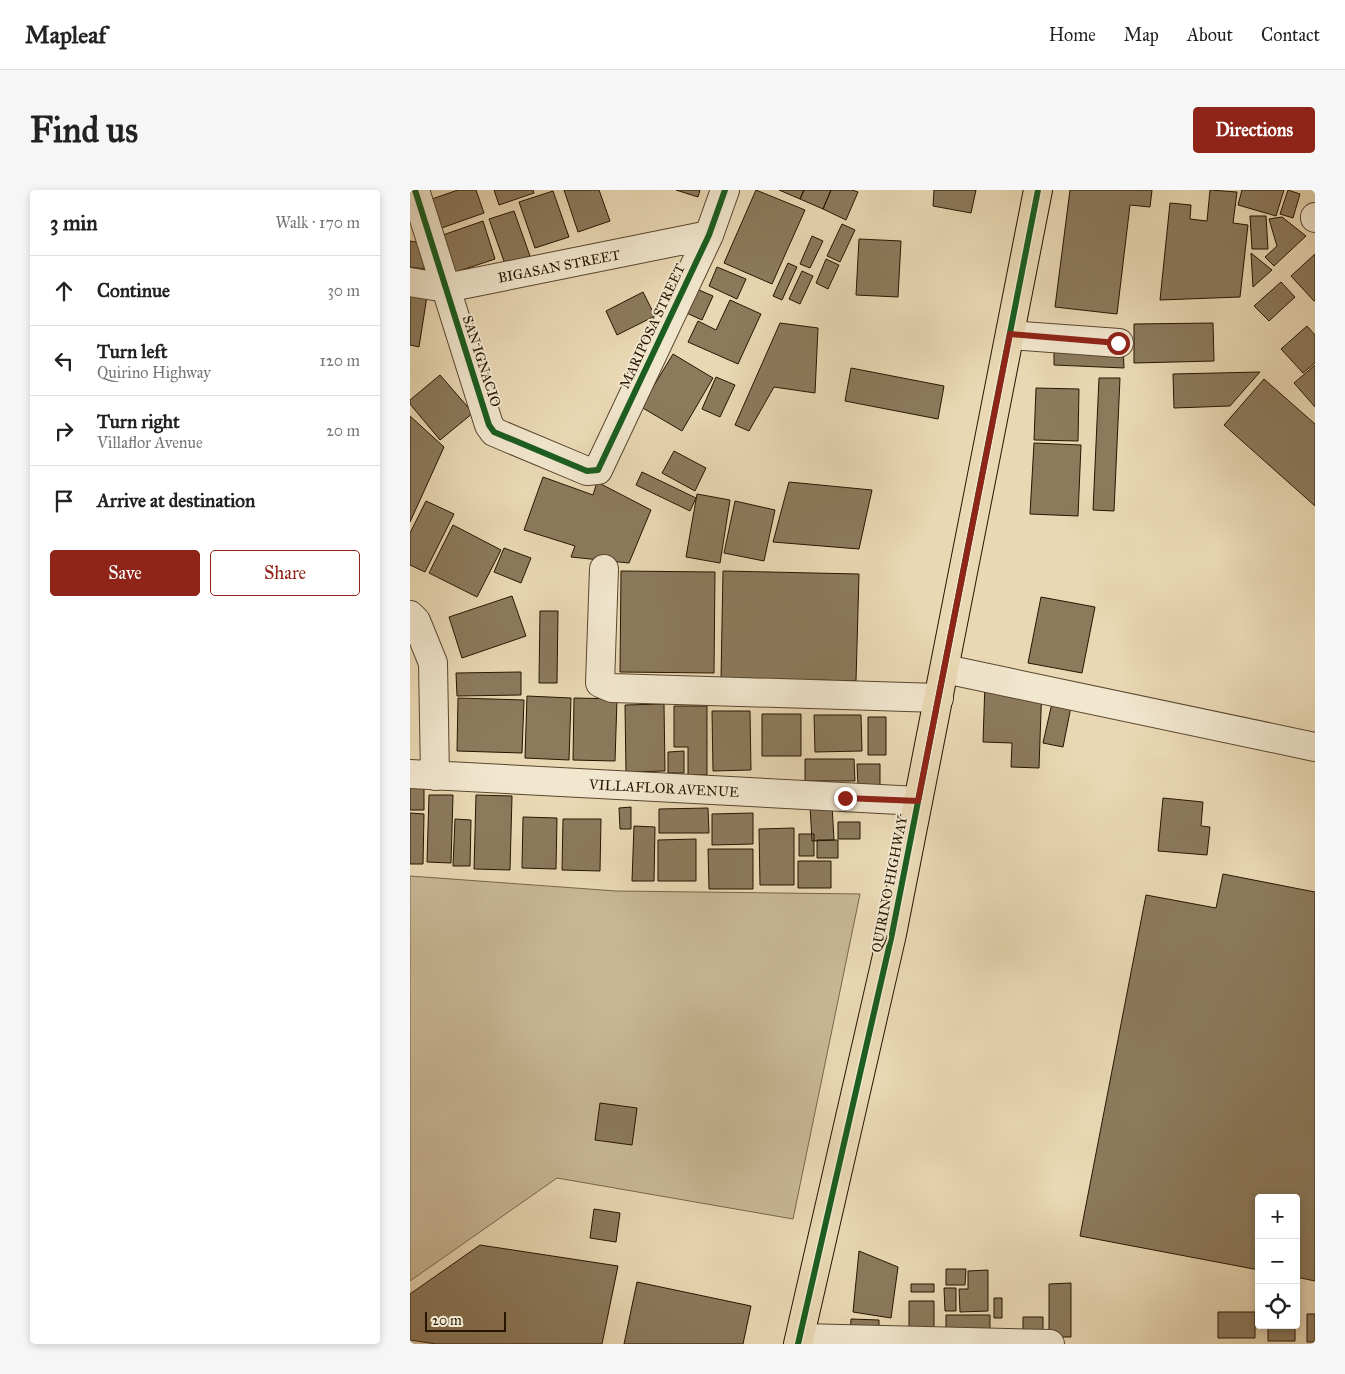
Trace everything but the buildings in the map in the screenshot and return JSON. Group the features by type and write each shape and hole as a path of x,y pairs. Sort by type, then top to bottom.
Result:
{"main road":[{"name":"QUIRINO HIGHWAY","path":"799,1341 892,934 1038,190"}],"street":[{"name":"SAN IGNACIO","path":"415,190 489,424 494,432 587,471 598,470"},
{"name":"MARIPOSA STREET","path":"598,470 709,235 725,190"},
{"name":"BIGASAN STREET","path":"410,282 446,288 709,235"},
{"path":"1010,334 1118,343"},
{"path":"604,569 600,683 612,688 939,698"},
{"path":"410,615 416,621 433,662 422,775"},
{"path":"945,669 1315,747"},
{"name":"VILLAFLOR AVENUE","path":"422,775 918,801"},
{"path":"799,1341 1050,1344"}],"shaded area":[{"path":"410,876 616,891 860,894 793,1219 557,1178 410,1281"}],"cycle path":[{"path":"415,190 489,425 494,432 587,471 598,470 709,235 725,190"},
{"path":"798,1344 892,934 1038,190"}],"route":[{"path":"845,798 918,801 1010,334 1118,343"}]}
